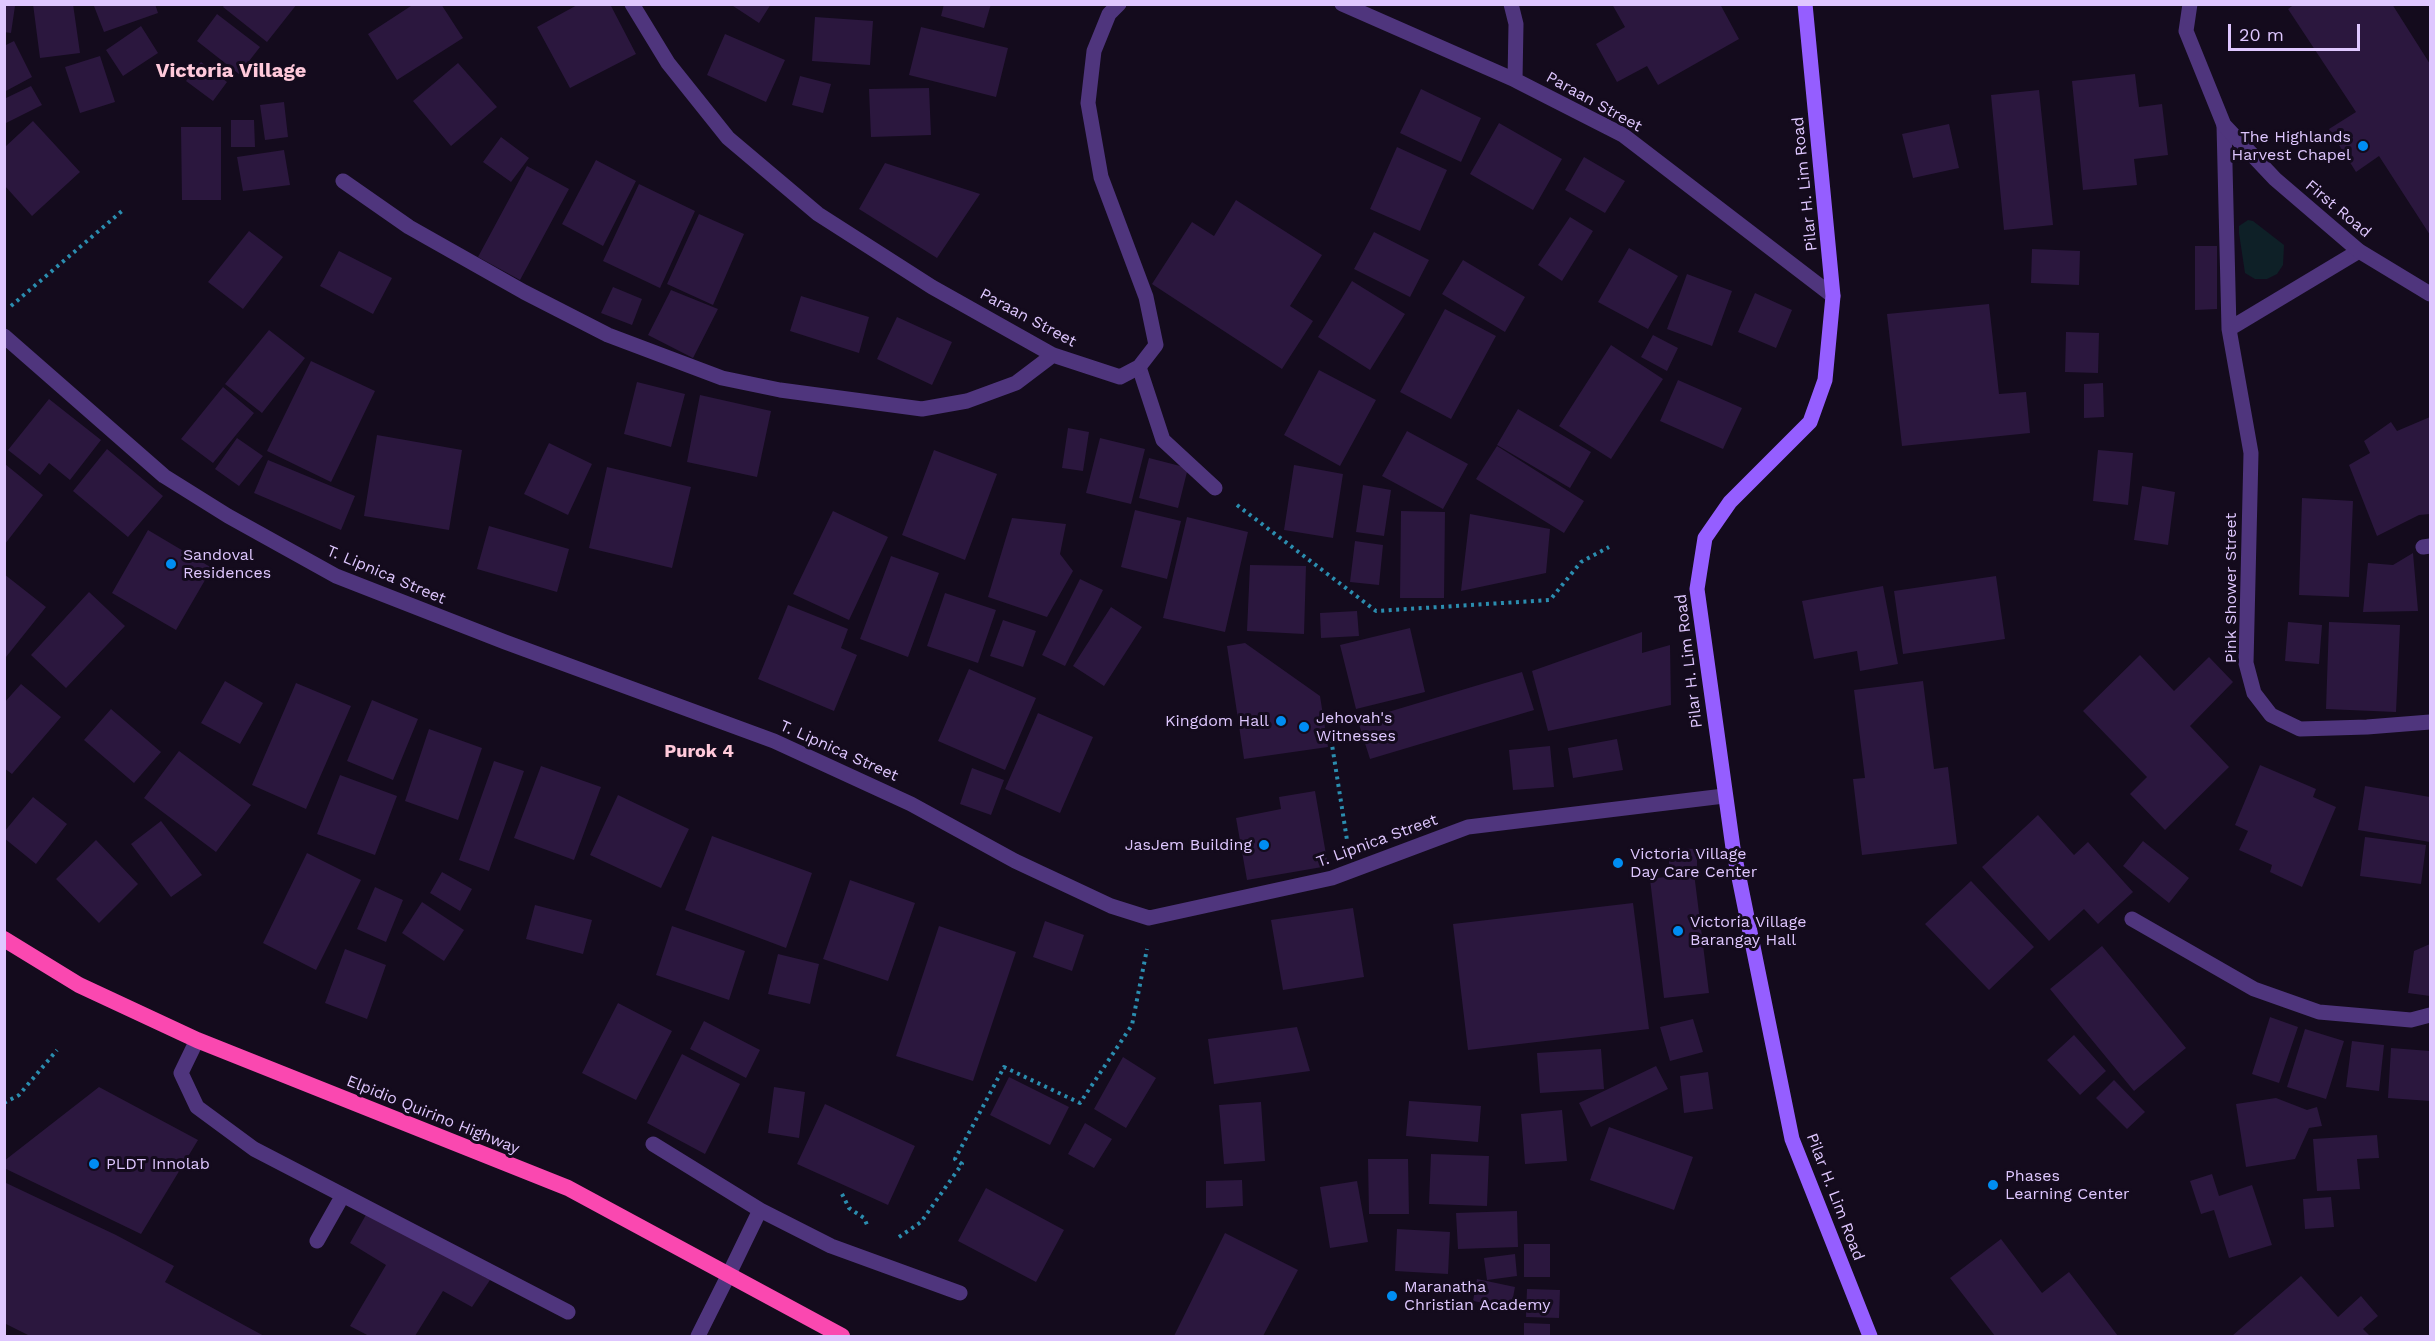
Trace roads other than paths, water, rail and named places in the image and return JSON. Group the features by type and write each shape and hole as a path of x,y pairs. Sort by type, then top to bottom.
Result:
{"highway":[{"name":"Elpidio Quirino Highway","path":"4,939 79,985 197,1040 568,1188 842,1336"}],"main road":[{"name":"Pilar H. Lim Road","path":"1805,4 1833,296 1825,380 1810,422 1730,502 1705,538 1697,589 1724,796 1792,1139 1870,1336"}],"street":[{"name":"Paraan Street","path":"632,4 668,63 728,138 818,214 932,287 1053,355 1120,377 1139,367"},
{"path":"1119,4 1109,14 1094,51 1088,103 1101,177 1146,297 1156,345 1139,367 1163,440 1215,488"},
{"name":"Paraan Street","path":"1342,4 1515,80 1623,135 1833,296"},
{"path":"1511,4 1516,24 1515,80"},
{"name":"First Road","path":"2190,4 2186,32 2224,125 2275,179 2359,251 2430,294"},
{"name":"Pink Shower Street","path":"2224,125 2229,329 2251,453 2246,663 2254,693 2271,715 2300,729 2367,728 2430,722"},
{"path":"343,181 409,227 524,292 608,335 722,378 780,390 922,409 967,401 1016,382 1053,355"},
{"path":"2229,329 2359,251"},
{"name":"T. Lipnica Street","path":"4,336 164,476 228,516 336,576 494,638 774,741 911,804 1014,861 1111,906 1149,918 1332,878 1468,827 1724,796"},
{"path":"2132,919 2253,989 2319,1012 2411,1020 2430,1015"},
{"path":"197,1040 181,1074 197,1107 254,1149 568,1312"},
{"path":"653,1144 760,1210 839,1249 960,1293"},
{"path":"317,1241 343,1195"},
{"path":"698,1336 760,1210"}],"place":[{"name":"The Highlands Harvest Chapel","path":"2363,146"},
{"name":"Sandoval Residences","path":"171,564"},
{"name":"Kingdom Hall","path":"1281,721"},
{"name":"Jehovah's Witnesses","path":"1304,727"},
{"name":"JasJem Building","path":"1264,845"},
{"name":"Victoria Village Day Care Center","path":"1618,863"},
{"name":"Victoria Village Barangay Hall","path":"1678,931"},
{"name":"PLDT Innolab","path":"94,1164"},
{"name":"Phases Learning Center","path":"1993,1185"},
{"name":"Maranatha Christian Academy","path":"1392,1296"}],"district":[{"name":"Victoria Village","path":"231,71"},
{"name":"Purok 4","path":"699,752"}]}
